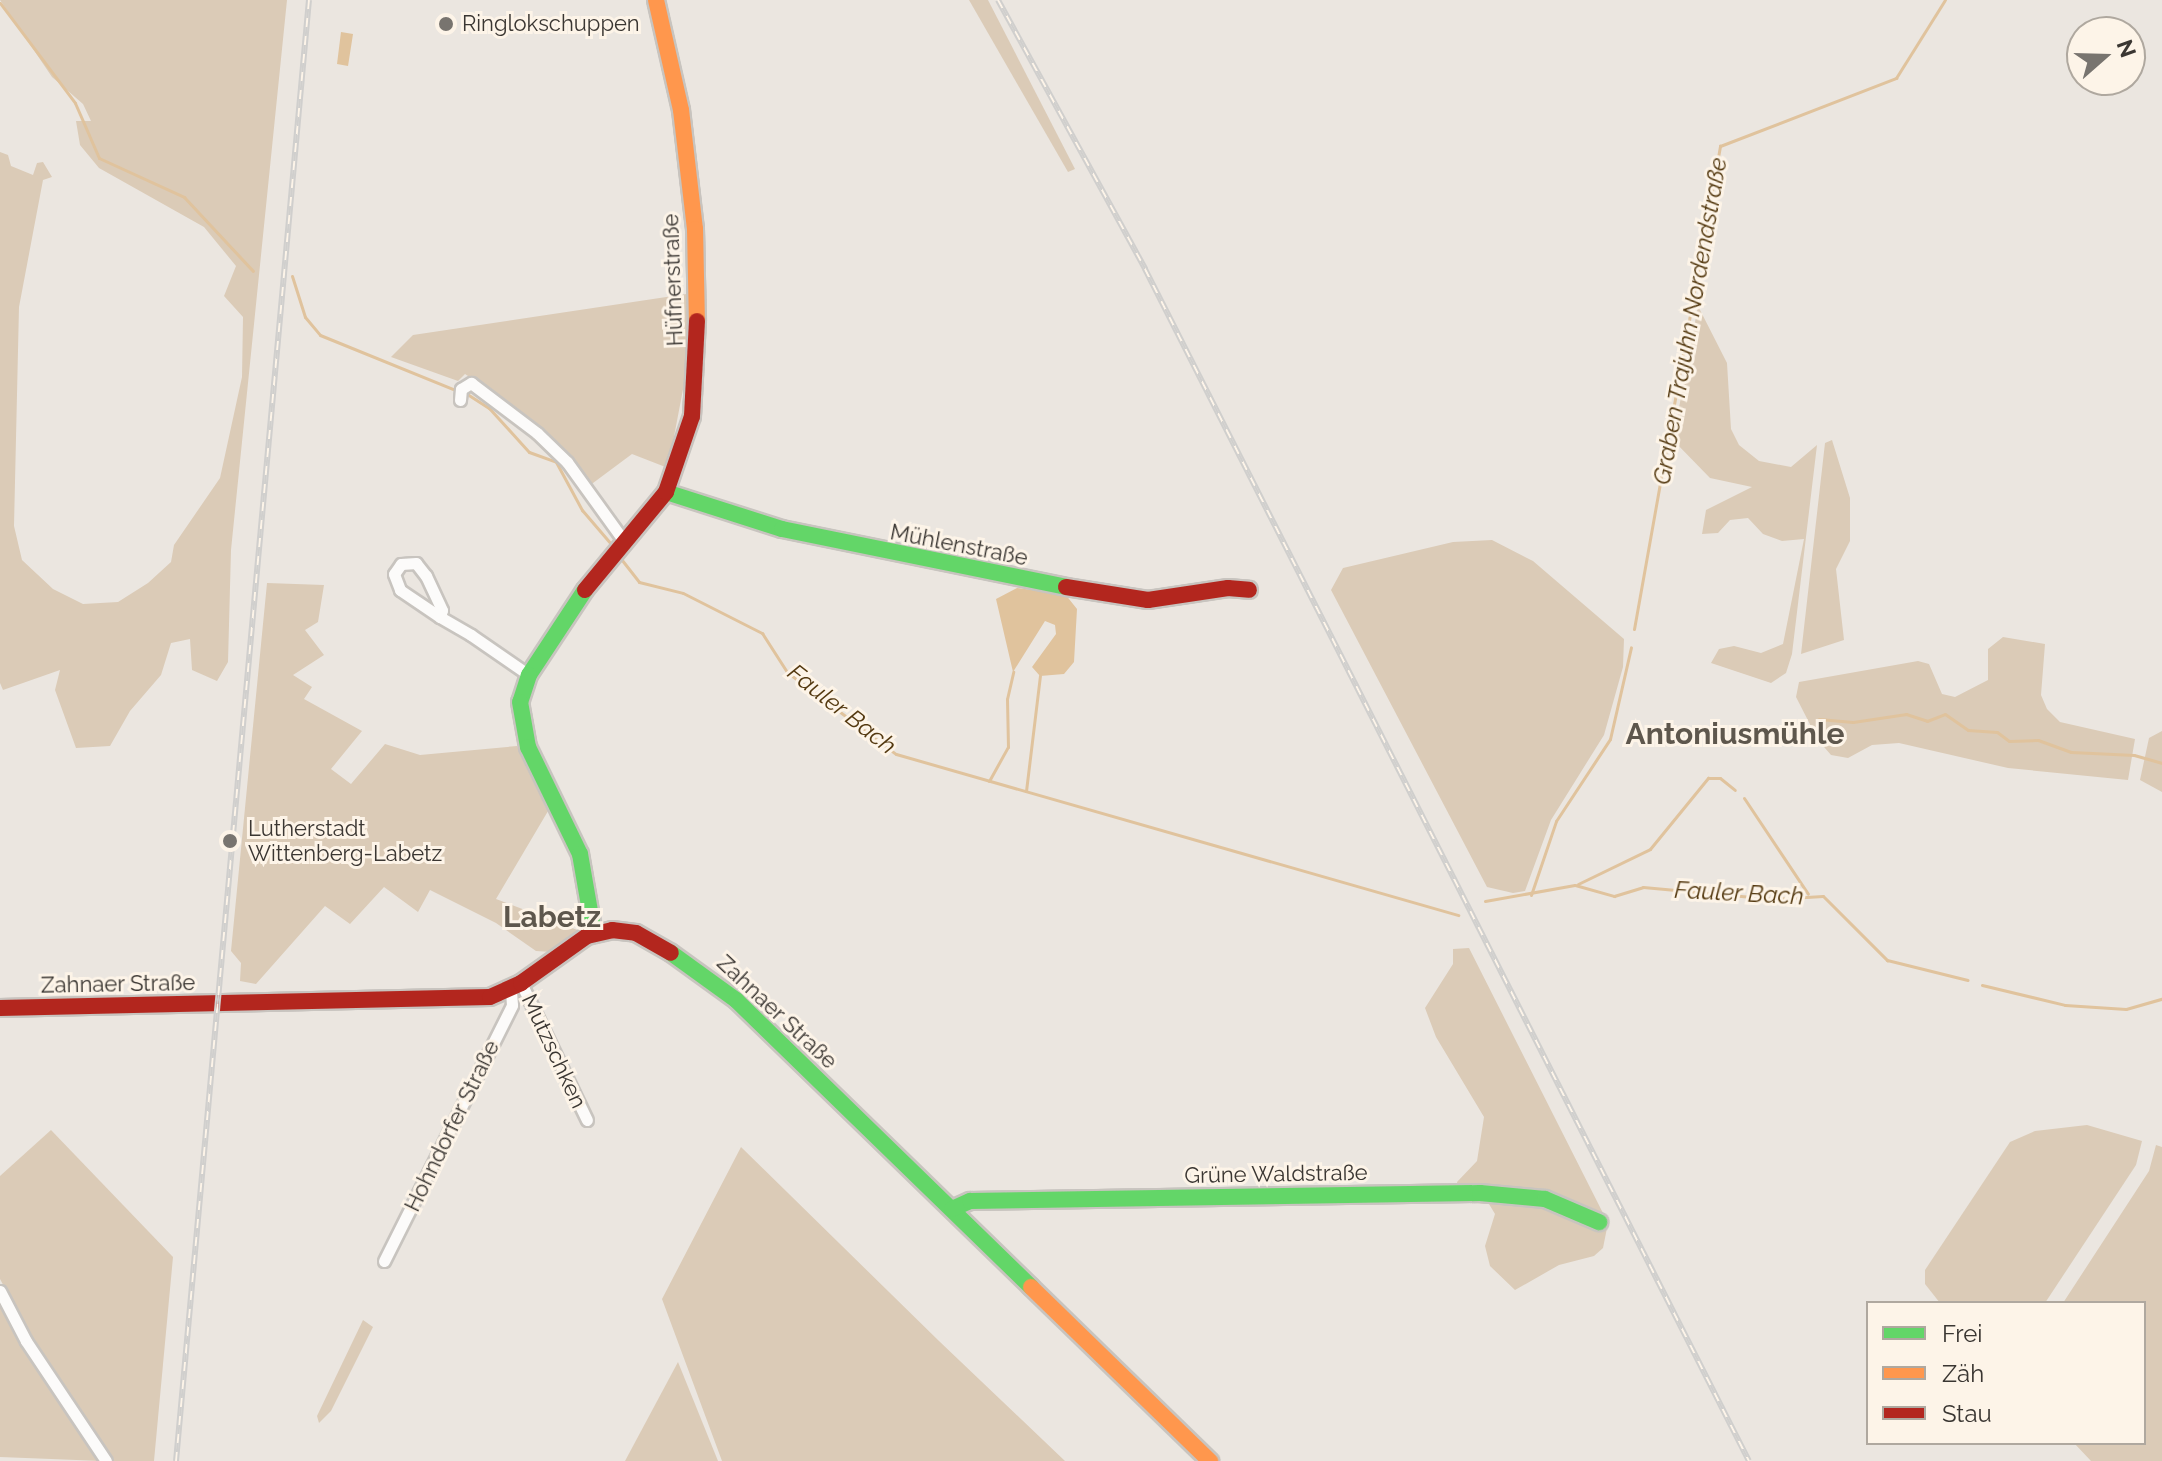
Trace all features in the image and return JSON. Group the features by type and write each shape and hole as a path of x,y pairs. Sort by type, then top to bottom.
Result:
{"street":[{"name":"Hüfnerstraße","path":"594,934 580,854 520,725 521,693 529,675 608,559 666,492 681,456 694,402 698,270 684,131 656,0"},
{"path":"460,400 461,389 471,383 537,433 567,462 622,543"},
{"name":"Mühlenstraße","path":"666,492 796,533 1030,581 1148,600 1228,588 1249,590"},
{"path":"440,617 442,610 426,576 416,563 401,564 394,574 400,590 440,617 529,675"},
{"name":"Zahnaer Straße","path":"0,1008 469,999 516,986 594,934 636,933 708,976 1210,1461"},
{"name":"Mutzschken","path":"516,986 587,1120"},
{"name":"Hohndorfer Straße","path":"384,1261 512,1005 516,986"},
{"name":"Grüne Waldstraße","path":"952,1209 970,1201 1480,1193 1545,1199 1599,1222"},
{"path":"0,1291 26,1341 106,1461"}],"shaded area":[{"path":"0,0 287,0 231,550 228,662 217,681 192,670 190,639 171,643 161,675 130,711 110,746 76,748 55,690 60,670 3,690 0,683 0,152 8,155 11,166 33,175 37,163 43,162 52,177 43,180 19,307 14,526 22,560 53,589 83,604 118,602 148,583 171,562 174,545 220,478 242,377 243,317 224,296 236,266 204,227 99,168 80,145 76,121 91,121 83,104 52,77"},
{"path":"969,0 988,0 1075,169 1068,172"},
{"path":"341,32 353,34 348,66 337,64"},
{"path":"693,293 693,337 668,468 632,454 589,486 494,393 465,374 458,381 391,357 413,335"},
{"path":"1698,306 1727,363 1731,429 1739,445 1759,461 1791,467 1817,445 1792,654 1786,673 1771,683 1711,663 1719,649 1734,646 1761,653 1783,644 1804,539 1782,541 1763,534 1748,518 1730,520 1718,533 1702,534 1706,510 1752,487 1710,478 1673,440"},
{"path":"1832,440 1850,498 1850,541 1836,569 1844,640 1801,654 1825,443"},
{"path":"1492,540 1533,561 1624,639 1623,667 1604,735 1551,820 1525,891 1513,893 1487,887 1331,590 1343,568 1453,542"},
{"path":"267,583 324,585 318,622 305,630 324,655 293,675 312,687 304,699 362,731 331,769 351,784 385,744 420,755 517,746 551,806 496,899 580,931 551,952 536,951 496,923 430,890 418,912 384,887 350,924 325,906 256,984 240,981 241,963 231,951"},
{"path":"1017,588 1065,594 1077,609 1074,662 1064,674 1040,676 1032,667 1056,634 1055,625 1045,621 1013,672 996,599"},
{"path":"2003,637 2045,644 2041,695 2047,709 2060,722 2135,739 2128,780 2008,768 1899,743 1872,745 1848,758 1831,755 1818,740 1796,697 1799,682 1918,661 1929,664 1942,694 1955,697 1988,680 1988,649"},
{"path":"2162,731 2162,792 2140,780 2149,738"},
{"path":"1469,948 1608,1223 1603,1248 1594,1256 1559,1265 1515,1290 1490,1266 1485,1246 1495,1214 1489,1204 1461,1202 1457,1182 1477,1161 1484,1117 1436,1037 1425,1008 1453,964 1453,949"},
{"path":"2087,1125 2142,1141 2136,1165 2046,1301 1938,1301 1925,1284 1925,1270 2010,1142 2035,1131"},
{"path":"51,1130 173,1257 154,1461 112,1461 42,1357 0,1279 0,1176"},
{"path":"2156,1145 2162,1147 2162,1461 2091,1461 2076,1445 2146,1445 2146,1301 2064,1301 2149,1171"},
{"path":"741,1147 1065,1461 722,1461 662,1299"},
{"path":"0,1301 102,1461 0,1457"},
{"path":"363,1320 373,1327 331,1411 319,1423 317,1416"},
{"path":"678,1362 718,1461 625,1461"}],"waterway":[{"name":"Graben Trajuhn Nordendstraße","path":"1634,629 1720,146 1896,78 1945,0"},
{"name":"Fauler Bach","path":"0,3 75,103 99,158 184,197 253,271"},
{"name":"Fauler Bach","path":"292,276 305,317 320,335 458,391"},
{"name":"Fauler Bach","path":"464,392 489,408 529,452 556,462 582,510 612,545"},
{"name":"Fauler Bach","path":"618,555 639,582 683,593 762,633 787,672 896,754 1458,915"},
{"name":"Graben Trajuhn Nordendstraße","path":"1531,895 1556,821 1610,739 1631,647"},
{"path":"989,781 1008,747 1007,699 1013,672"},
{"path":"1026,791 1040,676"},
{"path":"1819,719 1853,722 1906,714 1927,721 1945,714 1968,730 1997,732 2009,741 2038,740 2071,752 2134,755 2162,763"},
{"path":"1578,884 1650,849 1708,778 1720,778 1735,790"},
{"path":"1744,798 1808,894"},
{"name":"Fauler Bach","path":"1485,901 1575,885 1614,896 1643,887 1773,899 1823,896 1887,960 1968,980"},
{"name":"Fauler Bach","path":"1982,985 2065,1005 2126,1009 2162,999"}],"railway":[{"path":"176,1461 309,0"},
{"path":"998,0 1145,269 1749,1461"}],"traffic: fast":[{"path":"666,492 782,529 1066,587"},
{"path":"585,590 529,675 520,702 528,747 580,854 594,934"},
{"path":"671,953 736,1000 1031,1287"},
{"path":"952,1209 970,1201 1480,1193 1545,1199 1599,1222"}],"traffic: slow":[{"path":"656,0 681,110 695,229 697,321"},
{"path":"1031,1287 1210,1461"}],"traffic: jam":[{"path":"585,590 666,492 692,416 697,321"},
{"path":"1066,587 1148,600 1228,588 1249,590"},
{"path":"0,1008 490,997 521,983 587,936 612,930 636,933 671,953"}],"place":[{"name":"Ringlokschuppen","path":"446,24"},
{"name":"Lutherstadt Wittenberg-Labetz","path":"230,841"}],"district":[{"name":"Antoniusmühle","path":"1735,734"},
{"name":"Labetz","path":"552,917"}]}
